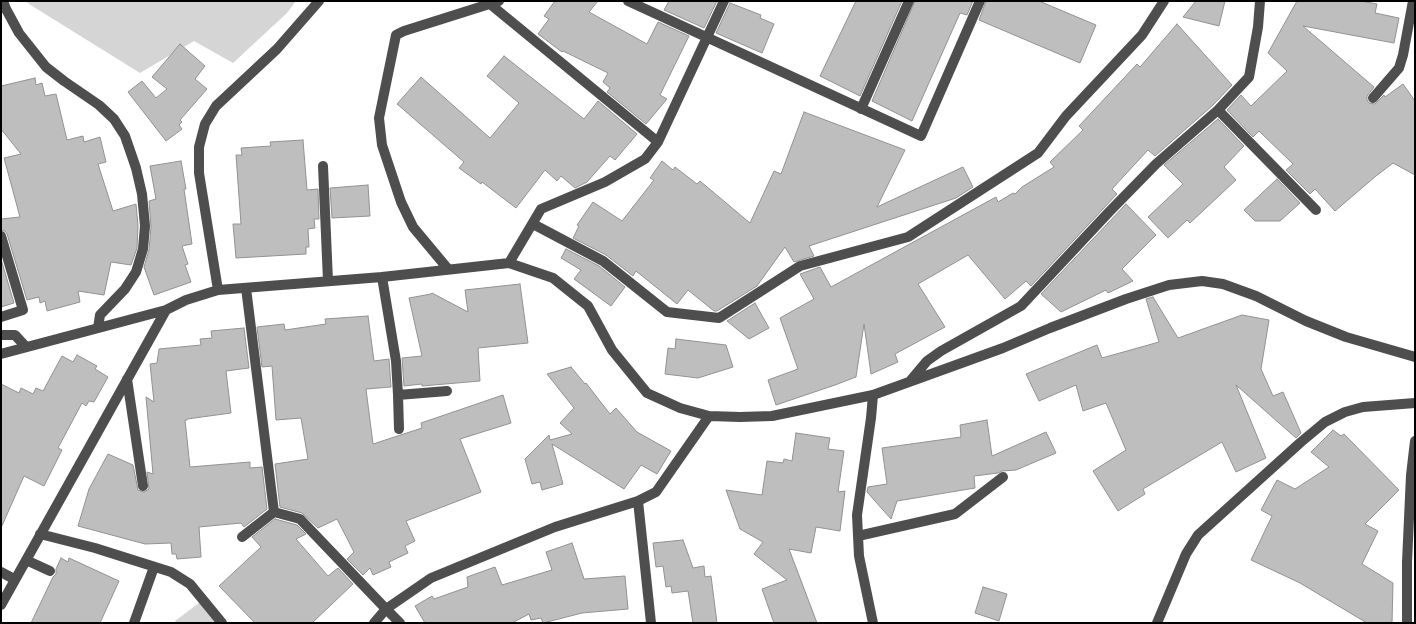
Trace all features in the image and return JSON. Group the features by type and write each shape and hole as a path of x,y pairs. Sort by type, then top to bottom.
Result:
{"street":[{"path":"3,1 19,32 46,67 64,82 99,106 114,119 125,136 136,168 142,194 145,226 143,249 136,272 125,289 100,315 98,328"},
{"path":"218,290 199,174 199,147 205,124 216,106 277,49 319,1"},
{"path":"628,1 921,136 980,1"},
{"path":"509,263 541,209 605,182 645,159 658,142 724,1"},
{"path":"861,109 909,1"},
{"path":"533,224 603,261 667,312 719,318 800,266 908,237 1038,153 1066,116 1142,35 1164,1"},
{"path":"912,380 927,361 940,351 1021,306 1156,164 1218,110 1249,78 1258,27 1260,1"},
{"path":"1373,98 1399,68 1403,55 1413,1"},
{"path":"448,269 413,227 400,202 382,145 379,118 396,35 404,31 495,3 658,142"},
{"path":"1218,110 1316,210"},
{"path":"323,166 328,281"},
{"path":"1,236 23,310 1,317"},
{"path":"1,354 26,346 166,310 186,300 218,290 382,277 509,263 553,278 588,306 612,350 647,394 680,408 709,416 772,416 872,395 912,380 948,369 1126,299 1169,285 1202,281 1223,284 1256,296 1306,321 1346,337 1415,357"},
{"path":"382,277 396,361 399,429"},
{"path":"246,288 274,512"},
{"path":"1,605 14,579 166,310"},
{"path":"1,335 15,335 26,346"},
{"path":"127,379 143,486"},
{"path":"398,395 447,391"},
{"path":"872,395 871,418 857,515 859,556 873,623"},
{"path":"1157,623 1186,554 1198,535 1301,442 1325,422 1345,412 1363,407 1415,403"},
{"path":"374,623 386,609 431,578 555,527 638,501 656,492 709,416"},
{"path":"1408,623 1408,554 1411,475 1415,441"},
{"path":"858,536 955,514 1002,477"},
{"path":"638,501 651,623"},
{"path":"242,537 274,512"},
{"path":"274,512 300,519 400,623"},
{"path":"40,534 95,548 171,572 190,584 222,623"},
{"path":"26,560 50,571"},
{"path":"134,623 154,567"},
{"path":"1,572 14,579"}],"shaded area":[{"path":"26,1 296,1 287,13 233,63 194,41 140,73"},
{"path":"203,600 219,623 176,623 175,621"}],"building":[{"path":"555,1 598,1 589,12 647,44 658,22 689,36 660,95 667,99 646,124 607,92 610,88 603,82 608,73 563,51 562,52 538,34 549,19 544,16"},
{"path":"669,1 717,1 704,28 664,10"},
{"path":"856,1 902,1 860,96 820,76"},
{"path":"915,1 973,1 967,15 960,13 912,121 872,101"},
{"path":"986,1 1039,1 1096,25 1080,63 979,20"},
{"path":"1196,1 1225,1 1219,26 1183,17"},
{"path":"1297,1 1361,1 1377,4 1375,13 1399,18 1394,43 1303,26 1374,87 1367,96 1369,103 1375,104 1384,95 1385,97 1403,84 1415,101 1415,175 1393,163 1335,211 1315,189 1310,194 1286,170 1293,164 1259,131 1253,137 1227,110 1241,95 1251,106 1287,71 1268,53"},
{"path":"730,3 761,15 760,18 774,24 762,53 716,33"},
{"path":"1177,24 1232,85 1213,105 1155,156 1148,150 1112,189 1117,194 1031,286 1026,281 1005,299 968,255 918,284 945,327 895,354 898,362 871,374 864,324 856,377 776,405 768,380 798,369 780,318 814,299 800,274 820,267 831,287 996,197 998,202 1013,193 1015,194 1022,187 1054,167 1050,162 1083,130 1079,126 1137,64 1140,67"},
{"path":"180,44 205,66 195,79 207,89 180,120 182,122 179,125 182,129 166,141 128,92 142,81 156,98 167,89 152,77"},
{"path":"504,56 584,119 598,101 637,134 615,160 610,156 587,182 575,188 561,176 557,181 545,170 516,208 482,182 481,184 459,168 464,162 397,104 421,77 490,138 519,103 487,76"},
{"path":"35,78 36,85 42,83 45,96 56,94 67,140 83,136 84,142 100,137 106,162 98,164 113,211 136,204 138,226 137,248 131,265 111,262 104,295 78,291 80,302 47,311 45,301 40,303 39,297 27,300 7,234 5,231 1,230 1,219 20,217 4,158 21,154 1,129 1,86"},
{"path":"804,112 905,150 877,207 963,167 973,187 956,198 809,246 814,256 794,262 785,247 757,286 717,311 714,311 688,290 677,304 636,271 633,276 606,255 573,238 579,226 577,225 593,202 622,221 654,180 650,178 662,161 673,170 675,167 697,184 700,181 750,223 774,171 781,174"},
{"path":"1218,119 1244,146 1224,167 1236,180 1190,223 1187,220 1168,238 1148,217 1183,184 1164,165"},
{"path":"303,140 307,190 318,189 319,219 314,219 315,228 308,229 309,247 306,247 306,254 236,258 233,224 241,224 236,155 242,155 241,148 271,146 270,142"},
{"path":"181,161 186,189 184,189 192,244 182,246 188,264 185,265 191,282 154,295 144,267 149,250 151,227 149,201 156,199 150,166"},
{"path":"1277,179 1300,203 1280,221 1255,221 1244,210"},
{"path":"368,185 370,216 332,218 330,188"},
{"path":"1126,204 1156,235 1122,269 1133,281 1108,293 1106,290 1061,312 1041,294"},
{"path":"566,249 599,266 625,287 611,306 574,279 581,270 561,258"},
{"path":"1,259 14,303 1,307"},
{"path":"520,284 528,343 478,348 480,381 404,386 402,358 422,356 409,298 432,293 468,312 465,290"},
{"path":"1153,297 1178,338 1242,315 1269,320 1261,369 1273,396 1283,392 1301,433 1296,438 1236,385 1266,458 1236,472 1222,442 1143,489 1145,494 1118,511 1093,471 1126,450 1106,403 1083,411 1076,385 1039,401 1026,374 1097,345 1102,358 1159,342 1146,299"},
{"path":"755,303 769,328 749,339 727,321"},
{"path":"368,316 374,361 389,359 391,387 366,389 373,444 422,428 421,423 503,395 511,423 460,439 481,492 406,521 415,541 405,546 408,553 389,562 391,567 373,575 370,568 363,575 347,559 354,552 337,519 318,528 302,513 280,507 275,464 308,459 301,418 276,420 272,366 262,367 257,327 284,324 285,330 326,324 325,319"},
{"path":"244,328 249,368 226,371 231,413 185,420 190,467 250,462 250,468 262,467 267,509 244,527 241,523 199,527 201,557 177,559 176,554 172,554 171,543 145,544 78,526 89,489 108,454 133,465 138,490 144,492 149,489 147,472 153,474 146,397 154,402 150,364 157,363 159,349 201,345 200,339 212,338 211,331"},
{"path":"676,339 726,345 733,367 698,378 665,374 668,348 675,349"},
{"path":"77,355 97,366 95,369 108,377 94,402 89,401 86,406 82,403 58,448 62,450 44,486 24,476 1,528 1,384 19,393 21,388 33,394 36,388 43,391 62,356 73,362"},
{"path":"571,367 585,384 586,383 610,414 616,408 637,432 671,451 657,474 641,465 624,489 552,444 563,484 542,490 540,482 532,484 525,459 549,435 550,440 572,434 560,423 574,408 547,374"},
{"path":"987,420 992,456 1046,432 1056,453 1016,470 974,476 975,488 897,501 891,519 867,492 868,487 887,484 882,448 961,437 960,425"},
{"path":"1333,430 1341,436 1344,434 1399,490 1365,524 1378,531 1362,564 1393,583 1392,623 1367,623 1300,583 1251,560 1272,516 1261,510 1277,480 1295,489 1329,467 1311,452"},
{"path":"796,433 830,438 828,449 844,451 838,492 845,491 840,531 816,527 811,553 789,549 817,623 774,623 762,589 787,580 754,554 763,542 740,529 726,490 762,495 767,461 783,463 784,459 792,461"},
{"path":"275,519 297,525 306,534 296,539 328,576 338,568 353,584 312,623 255,623 219,586 261,547 252,537"},
{"path":"683,540 693,568 704,566 705,577 711,576 717,623 693,623 688,591 672,593 671,586 666,587 663,566 656,567 653,543"},
{"path":"572,543 584,579 625,576 628,609 582,613 543,623 541,618 531,620 529,614 512,623 425,623 415,606 432,596 434,599 468,587 467,577 495,567 502,585 552,570 546,552"},
{"path":"61,558 68,562 69,558 119,581 100,623 31,623 53,577 56,574 56,569"},
{"path":"983,587 1007,594 999,621 975,613"}]}
